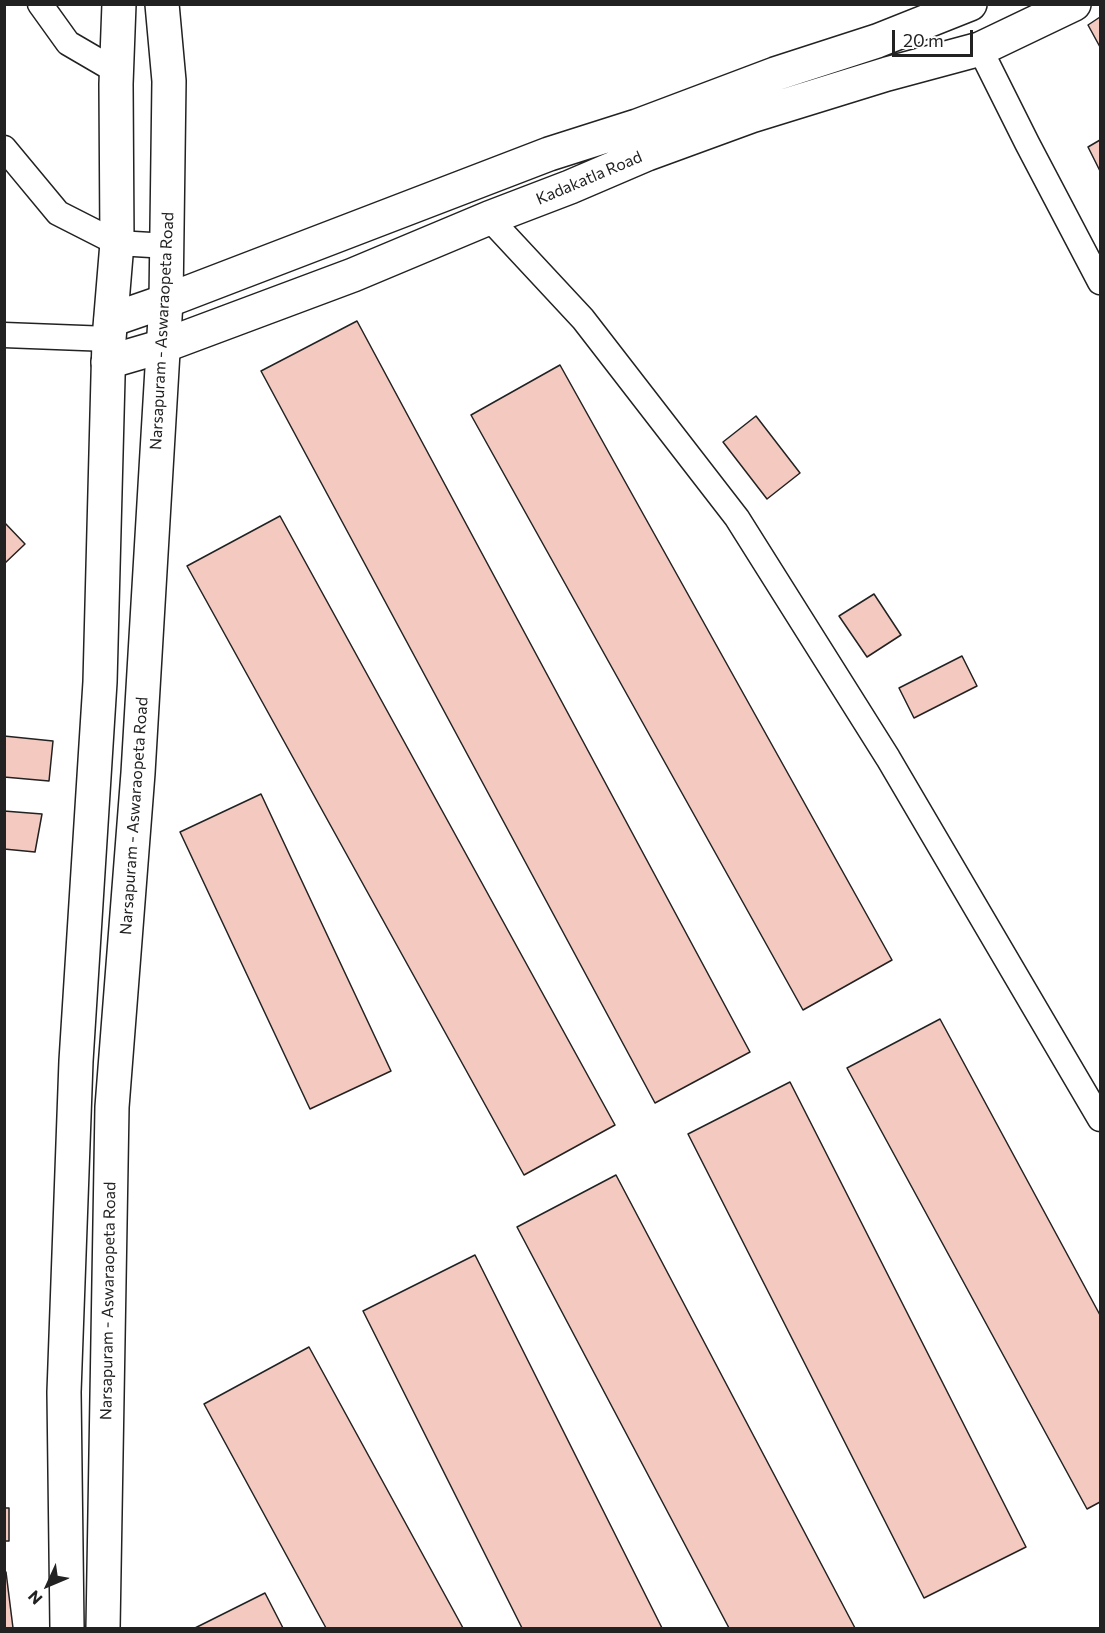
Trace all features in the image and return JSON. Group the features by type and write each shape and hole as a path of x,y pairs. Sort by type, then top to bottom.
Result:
{"main road":[{"path":"67,1629 64,1392 76,1061 100,682 109,340 117,243 116,71 119,4"},
{"name":"Narsapuram - Aswaraopeta Road","path":"103,1629 112,1107 138,772 168,246 169,81 162,4"},
{"name":"Kadakatla Road","path":"109,340 166,301 549,154 637,126 775,74 877,41 970,4"},
{"name":"Kadakatla Road","path":"109,340 163,346 353,274 647,154 751,116 887,74 980,50 1074,4"}],"street":[{"path":"40,4 68,43 116,71"},
{"path":"980,50 1101,282"},
{"path":"4,148 58,213 117,243 168,246"},
{"path":"489,218 583,319 737,518 888,758 1101,1119"},
{"path":"4,335 109,340"}],"building":[{"path":"1100,17 1100,47 1088,25"},
{"path":"1100,140 1100,171 1088,147"},
{"path":"357,321 750,1052 655,1103 261,371"},
{"path":"560,365 892,960 803,1010 471,415"},
{"path":"756,416 800,473 767,499 723,442"},
{"path":"280,516 615,1125 524,1175 187,566"},
{"path":"4,522 25,544 4,564"},
{"path":"874,594 901,635 867,657 839,616"},
{"path":"962,656 977,686 914,718 899,688"},
{"path":"4,736 53,741 49,781 4,777"},
{"path":"261,794 391,1071 310,1109 180,832"},
{"path":"4,811 42,814 35,852 4,849"},
{"path":"940,1019 1100,1315 1100,1502 1087,1509 847,1068"},
{"path":"790,1082 1026,1547 924,1598 688,1134"},
{"path":"616,1175 855,1628 729,1628 517,1227"},
{"path":"475,1255 662,1628 522,1628 363,1311"},
{"path":"309,1347 463,1628 326,1628 204,1404"},
{"path":"4,1508 9,1508 9,1541 4,1541"},
{"path":"4,1572 6,1572 13,1628 4,1628"},
{"path":"265,1593 283,1628 195,1628"}]}
